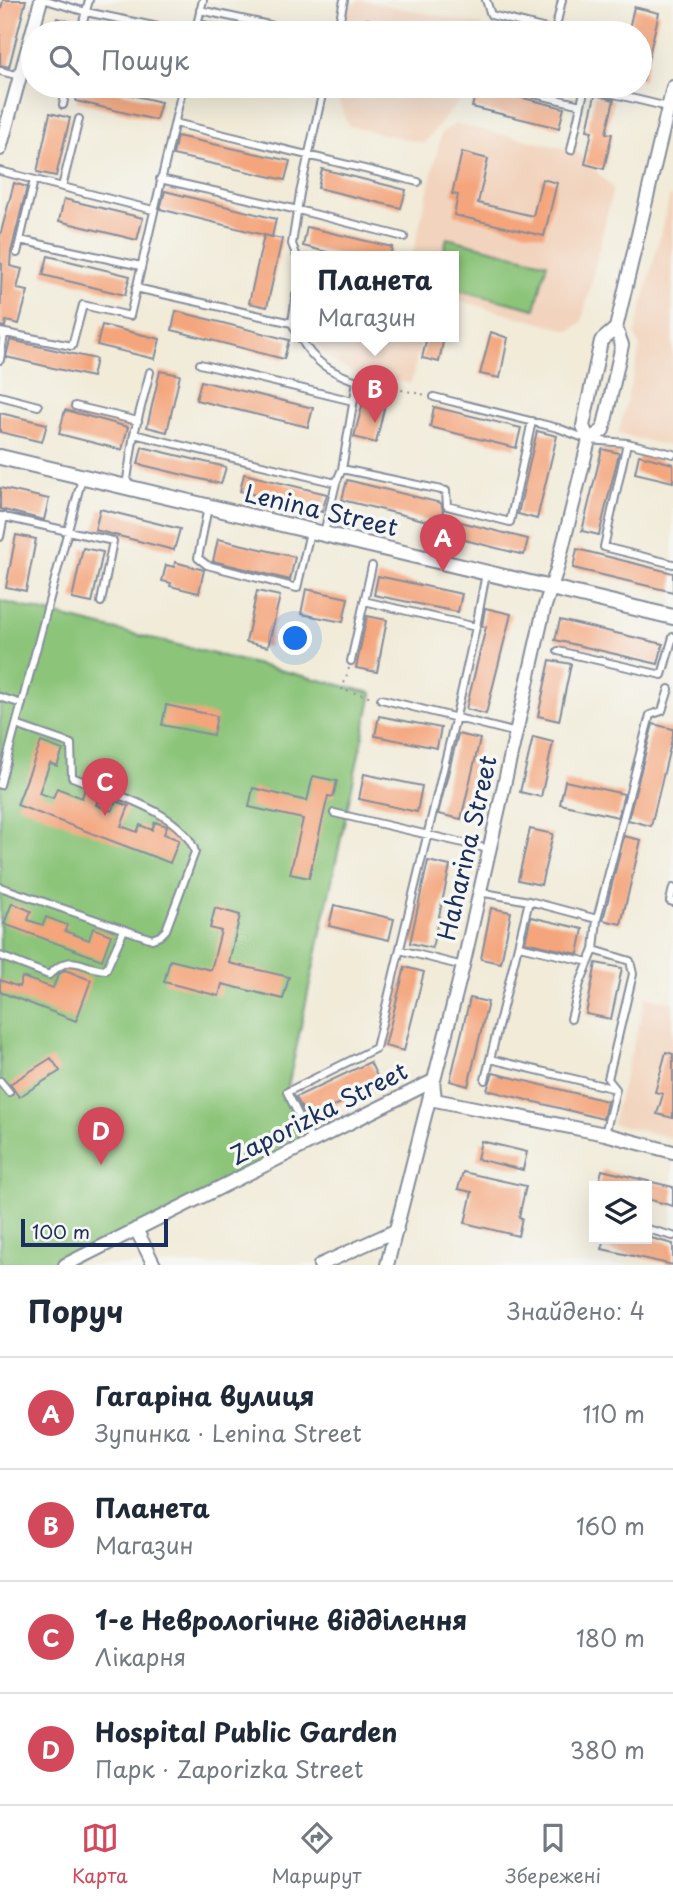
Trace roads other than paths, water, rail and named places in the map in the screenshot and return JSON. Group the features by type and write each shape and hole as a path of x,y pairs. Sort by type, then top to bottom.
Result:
{"street":[{"path":"37,21 43,0"},
{"path":"0,149 21,73"},
{"name":"Haharina Street","path":"589,440 603,430 622,345 616,328 671,107 673,88"},
{"name":"Haharina Street","path":"387,1265 463,966 551,587 589,440 583,426 601,341 616,328"},
{"name":"Lenina Street","path":"0,457 673,617"},
{"name":"Zaporizka Street","path":"67,1265 433,1080 435,1100 673,1152"},
{"path":"136,1229 154,1265"},
{"path":"320,1265 397,1230"}],"lane":[{"path":"43,0 129,21"},
{"path":"83,21 89,0"},
{"path":"198,21 203,0"},
{"path":"340,21 344,0"},
{"path":"486,0 491,15 515,21"},
{"path":"559,21 562,0"},
{"path":"200,10 251,21"},
{"path":"0,71 20,76"},
{"path":"63,105 64,98"},
{"path":"0,360 2,332 72,346 83,305 130,316 180,98"},
{"path":"295,251 292,244 321,98"},
{"path":"552,98 581,105"},
{"path":"571,150 582,98"},
{"path":"634,98 671,107"},
{"path":"62,187 79,119"},
{"path":"175,122 418,181"},
{"path":"0,171 153,210"},
{"path":"160,179 404,237"},
{"path":"17,253 34,180"},
{"path":"20,240 141,266"},
{"path":"136,288 291,323"},
{"path":"208,507 198,558 207,565 297,588 342,470 356,381 334,373 308,353 302,342"},
{"path":"200,364 353,401"},
{"path":"126,486 134,434 150,372"},
{"path":"0,396 38,406"},
{"path":"434,397 558,428 589,440 627,443 673,454"},
{"path":"75,406 138,421"},
{"path":"342,470 446,491 447,506 510,522 532,421"},
{"path":"134,434 336,484"},
{"path":"627,443 604,547 673,564"},
{"path":"0,785 83,476"},
{"path":"0,537 2,516 113,541 101,602"},
{"path":"351,661 372,566"},
{"path":"312,1142 287,1091 376,1048 456,716 486,573"},
{"path":"364,601 476,626"},
{"path":"571,1019 594,950 597,919 650,715 662,711 671,690 662,674 673,636"},
{"path":"558,651 662,674"},
{"path":"0,697 22,704"},
{"path":"381,699 517,733"},
{"path":"0,887 152,939 166,930 195,852 192,842 175,822 72,777 71,744 16,725"},
{"path":"334,813 489,849"},
{"path":"673,888 670,901 673,902"},
{"path":"479,892 529,901 597,919"},
{"path":"485,1080 529,901"},
{"path":"0,956 48,975 69,961 106,970 124,930"},
{"path":"519,946 589,962"},
{"path":"400,950 463,966"},
{"path":"594,950 630,961 633,974 608,1079 616,1089"},
{"path":"490,1059 616,1089"},
{"path":"0,1081 9,1092"},
{"path":"605,1135 616,1089"},
{"path":"652,1230 673,1236"}],"place":[{"name":"Планета","path":"375,423"},
{"name":"Гагаріна вулиця","path":"443,572"},
{"name":"1-е Неврологічне відділення","path":"105,816"},
{"name":"Hospital Public Garden","path":"101,1165"}]}
